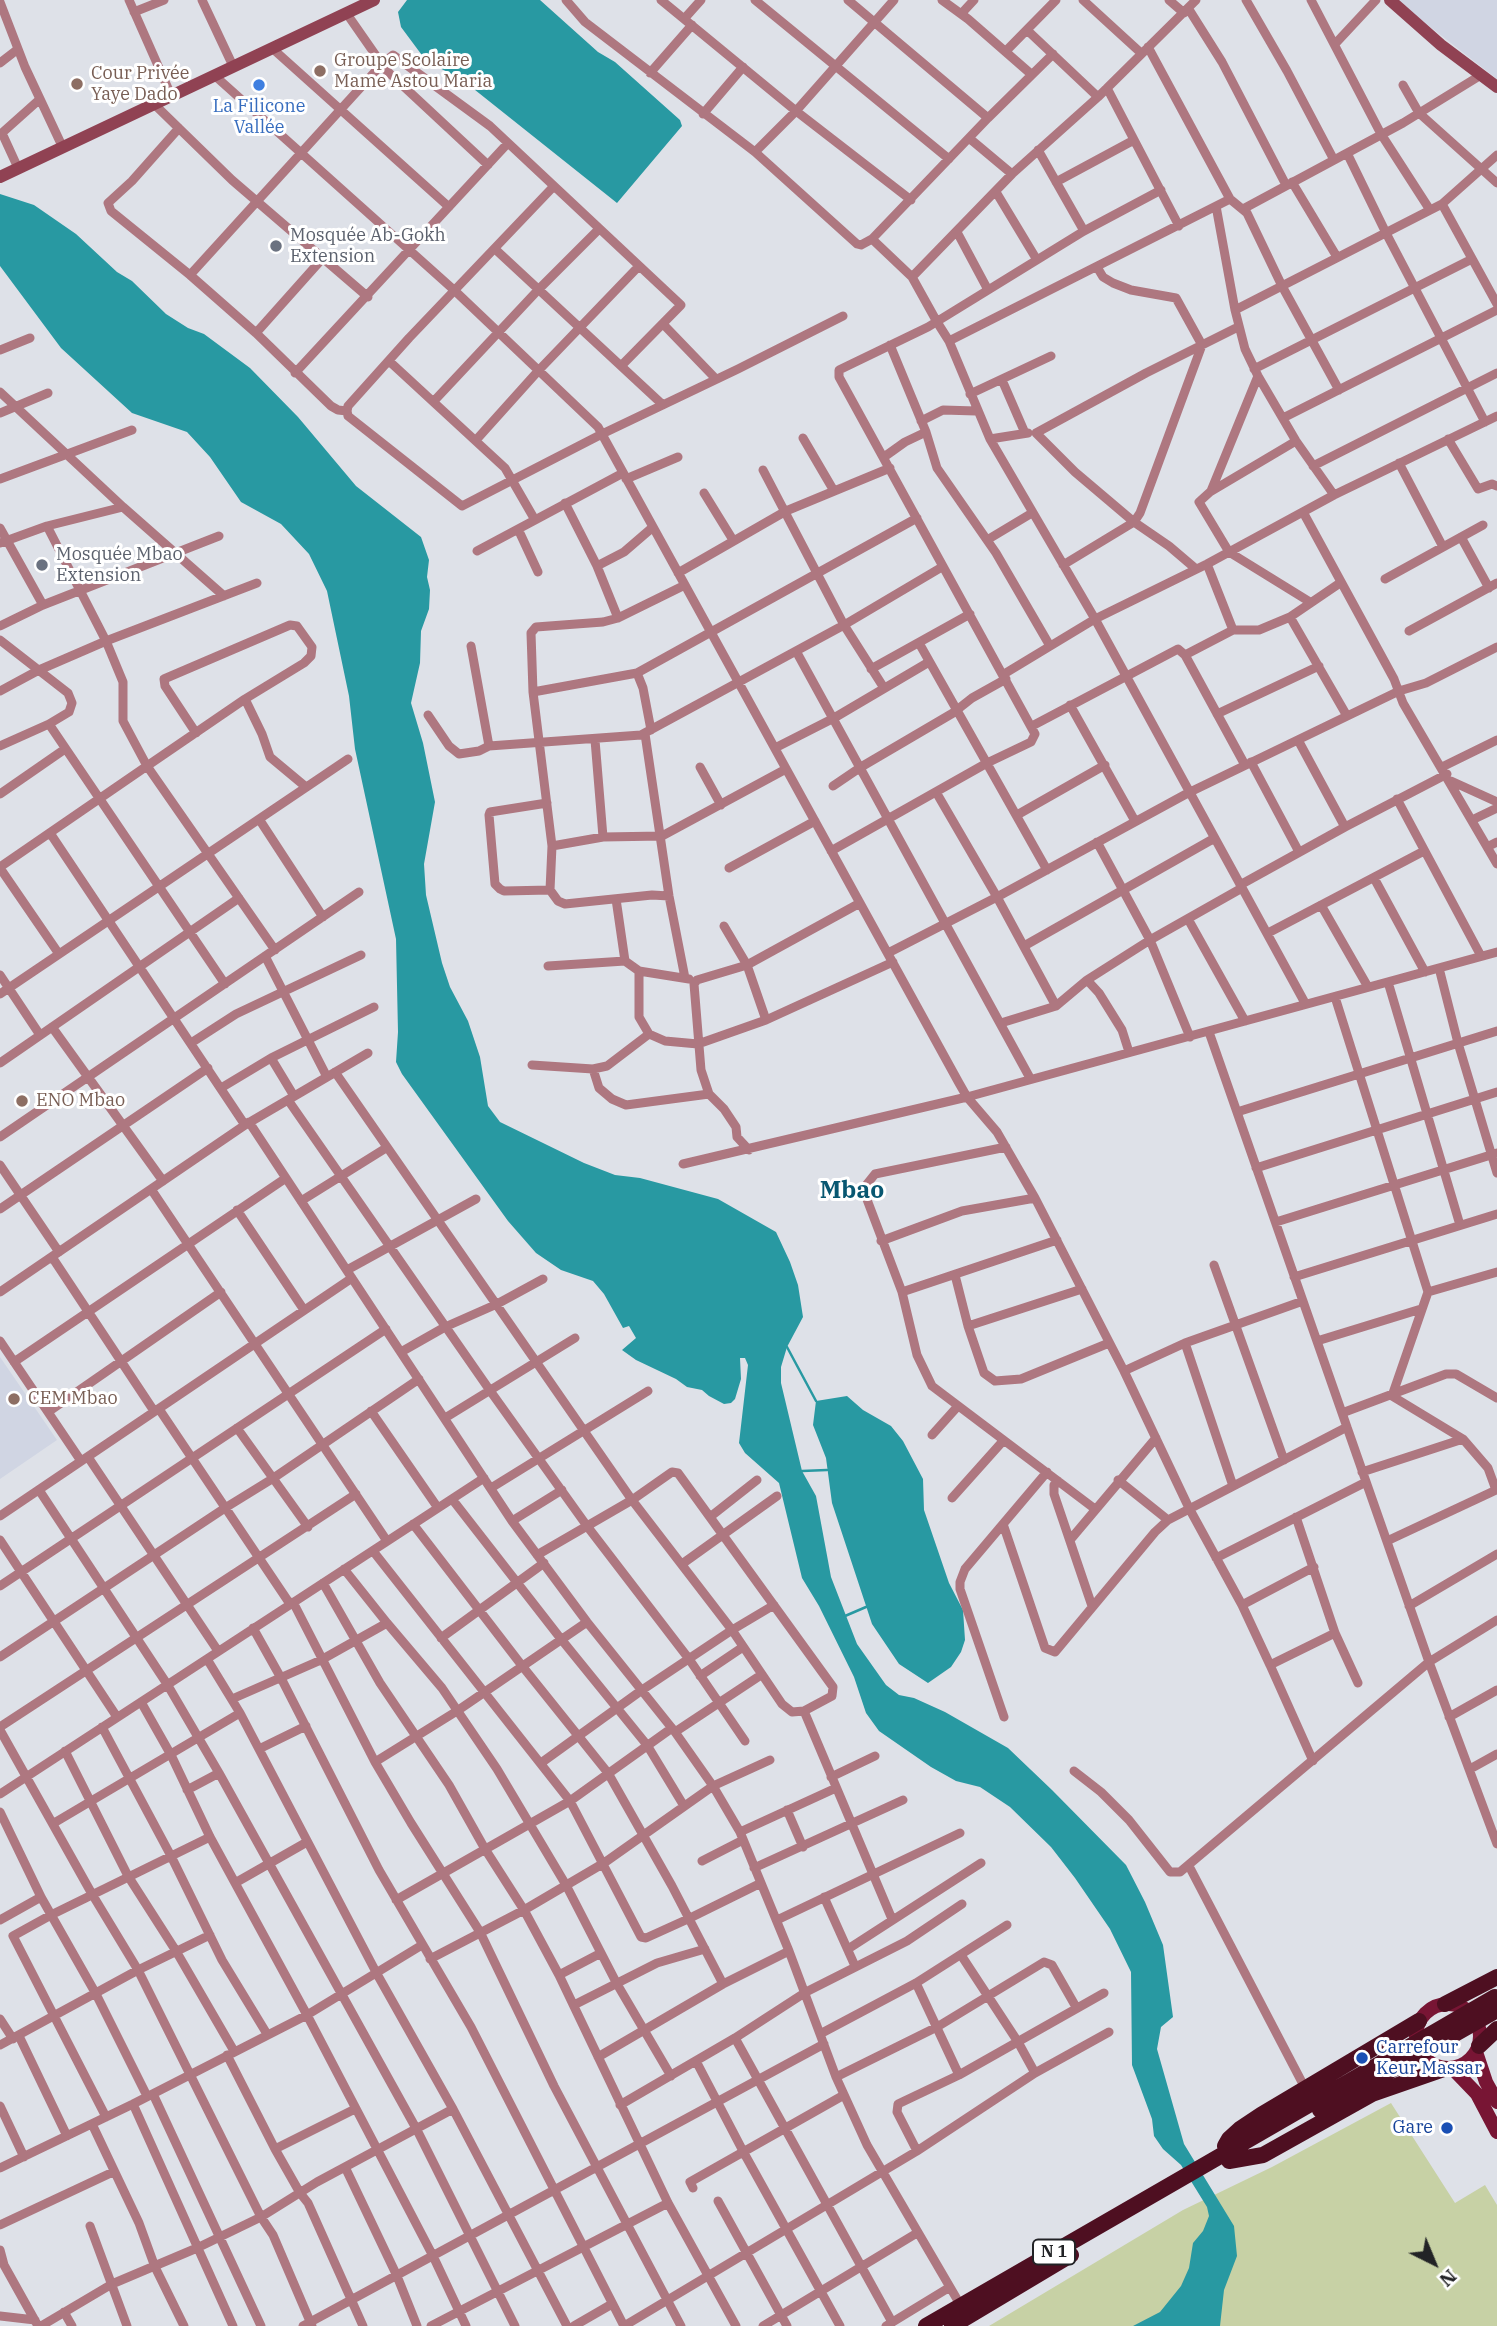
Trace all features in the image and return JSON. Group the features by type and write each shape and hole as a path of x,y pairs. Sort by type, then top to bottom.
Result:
{"highway":[{"path":"1445,2004 1497,1977"},
{"name":"N 1","path":"952,2326 1202,2171 1496,2001"},
{"path":"1419,2021 1240,2129 1229,2139 1225,2158 1263,2155 1371,2094 1448,2069"},
{"path":"1478,2049 1497,2029"},
{"name":"N 1","path":"926,2326 1186,2181"}],"main road":[{"path":"1497,2102 1482,2072 1478,2049 1481,2035 1474,2015 1455,2004 1434,2006 1419,2021 1415,2031 1419,2052 1434,2066 1448,2069 1477,2094 1497,2132"},
{"path":"1448,2069 1470,2060 1478,2049"}],"street":[{"path":"129,0 172,95"},
{"path":"134,12 164,0"},
{"path":"202,0 233,66"},
{"path":"0,177 374,0"},
{"path":"566,0 585,22 755,152 861,245 872,239 1053,54"},
{"path":"661,0 796,111 911,200"},
{"path":"684,19 701,0"},
{"path":"755,0 949,159"},
{"path":"848,0 988,118"},
{"path":"755,152 796,111 894,0"},
{"path":"942,0 1031,74"},
{"path":"961,14 974,0"},
{"path":"1006,51 1056,0"},
{"path":"1083,0 1145,50 1230,199 1243,209 1339,390"},
{"path":"1169,0 1186,10 1222,62 1289,184 1337,257"},
{"path":"912,277 1012,174 1098,97 1196,0"},
{"path":"1246,0 1334,160"},
{"path":"1311,0 1381,134 1430,210"},
{"path":"1335,44 1376,0"},
{"path":"1390,0 1441,45 1497,87"},
{"path":"0,2 5,27 64,148"},
{"path":"347,14 382,64 488,165"},
{"path":"650,73 692,26"},
{"path":"1027,30 1098,97"},
{"path":"273,48 449,207"},
{"path":"0,63 18,49"},
{"path":"190,275 382,64 395,55 480,118 681,305 622,366"},
{"path":"703,114 743,67"},
{"path":"214,75 454,290 592,420 602,434 967,1097 998,1132 1035,1198 1124,1371 1189,1508 1242,1605 1313,1761"},
{"path":"1243,209 1419,113 1480,75"},
{"path":"1403,85 1419,113 1497,183"},
{"path":"1107,88 1180,226"},
{"path":"18,168 2,133 40,99"},
{"path":"154,104 257,202 368,297"},
{"path":"178,128 108,206 256,333 331,406 347,411"},
{"path":"969,138 1012,174"},
{"path":"1056,182 1134,140"},
{"path":"295,373 508,143"},
{"path":"1038,150 1084,231"},
{"path":"1347,153 1413,287 1485,422"},
{"path":"1235,310 1442,204 1497,155"},
{"path":"554,186 348,406 348,416 462,506 843,316"},
{"path":"831,851 987,763 1031,742 1035,734 838,373 842,368 937,322 1084,231 1161,190"},
{"path":"996,192 1037,260"},
{"path":"948,341 1230,199"},
{"path":"1442,204 1497,304"},
{"path":"1216,206 1238,327 1256,372 1296,442 1334,495"},
{"path":"434,401 599,229"},
{"path":"957,232 988,290"},
{"path":"872,239 912,277 948,341 990,439 1095,620 1305,1003"},
{"path":"495,249 663,405"},
{"path":"256,333 322,259"},
{"path":"1210,492 1256,372 1311,340 1472,259"},
{"path":"477,439 639,266"},
{"path":"1063,565 1134,522 1148,493 1202,345 1176,298 1131,290 1112,283 1103,277 1097,267"},
{"path":"1283,418 1497,310"},
{"path":"663,324 716,379"},
{"path":"990,439 1036,433 1238,327"},
{"path":"0,350 30,338"},
{"path":"890,345 926,432 937,468 988,540 1050,646"},
{"path":"970,394 1051,356"},
{"path":"389,361 477,439 505,468 535,520"},
{"path":"1313,466 1497,373"},
{"path":"1002,380 1025,433"},
{"path":"0,392 123,507 225,596"},
{"path":"0,413 48,393"},
{"path":"921,421 943,411 976,411"},
{"path":"833,786 958,710 1050,646 1095,620 1207,564 1334,495 1497,416"},
{"path":"0,479 132,430"},
{"path":"884,457 905,442 926,432"},
{"path":"1036,433 1075,472 1134,522 1196,569"},
{"path":"803,438 834,491"},
{"path":"1448,439 1478,489 1492,484 1497,486"},
{"path":"1296,442 1210,492 1201,499 1200,505 1229,552 1310,602"},
{"path":"477,551 565,503 625,476 678,457"},
{"path":"1399,463 1443,547"},
{"path":"678,573 786,511 890,468"},
{"path":"763,470 844,625 884,688"},
{"path":"704,493 733,540"},
{"path":"565,503 597,566 618,618"},
{"path":"3,541 47,526 123,507"},
{"path":"1303,512 1403,703 1497,864"},
{"path":"988,540 1032,513"},
{"path":"533,692 637,673 917,519"},
{"path":"1385,579 1483,525"},
{"path":"47,526 106,641 123,682 123,721 147,766 275,950"},
{"path":"597,566 624,552 653,527"},
{"path":"0,528 3,541 43,605"},
{"path":"518,529 538,572"},
{"path":"0,626 79,590 219,536"},
{"path":"1409,631 1493,585 1461,537"},
{"path":"1207,564 1233,630"},
{"path":"428,715 449,746 459,754 479,751 489,746 595,740 648,732 844,625 942,567"},
{"path":"0,691 39,670 106,641 257,583"},
{"path":"1185,655 1233,630 1259,630 1290,617 1340,583"},
{"path":"670,896 652,895 565,904 558,901 550,890 552,846 533,692 531,633 533,629 618,618 639,610 685,585"},
{"path":"871,669 970,614"},
{"path":"1290,617 1347,716"},
{"path":"59,954 0,868 245,699 304,663 311,656 312,647 297,626 290,625 164,679 165,686 195,733"},
{"path":"0,640 68,693 72,703 69,712 49,724 0,746"},
{"path":"919,643 1047,870"},
{"path":"471,646 489,746"},
{"path":"639,971 639,1017 649,1034 665,1041 698,1044 766,1020 890,957 946,923 1188,793 1399,691 1426,683 1497,647"},
{"path":"1032,726 1178,649 1185,655 1299,852"},
{"path":"796,651 1030,1078"},
{"path":"775,748 834,718 929,662"},
{"path":"1217,714 1318,666"},
{"path":"637,673 643,688 670,896 685,978"},
{"path":"245,699 270,757 306,787"},
{"path":"1070,705 1135,821"},
{"path":"49,724 225,984"},
{"path":"595,740 603,837"},
{"path":"1298,740 1345,827"},
{"path":"1001,1023 1056,1006 1087,980 1150,940 1299,852 1446,774 1497,740"},
{"path":"0,794 65,749"},
{"path":"0,994 348,759"},
{"path":"1017,815 1105,765"},
{"path":"700,767 721,805"},
{"path":"552,846 603,837 662,836 786,769"},
{"path":"1446,774 1497,802"},
{"path":"936,792 1056,1006"},
{"path":"1397,799 1481,956"},
{"path":"547,803 491,812 489,815 495,884 500,889 550,890"},
{"path":"1472,820 1497,808"},
{"path":"259,819 323,917"},
{"path":"729,868 815,821"},
{"path":"50,833 220,1088 301,1201 512,1521 587,1622 674,1730 713,1786 741,1836 806,1992 835,2077 882,2171 961,2306"},
{"path":"1024,946 1213,839"},
{"path":"1097,842 1150,940 1190,1037"},
{"path":"1487,847 1497,842"},
{"path":"1268,933 1424,851"},
{"path":"1374,878 1425,972"},
{"path":"0,1137 359,892"},
{"path":"0,1063 239,898"},
{"path":"616,899 625,961"},
{"path":"548,966 625,961 639,971 697,980 747,965 860,903"},
{"path":"1321,905 1368,987"},
{"path":"1188,919 1245,1021"},
{"path":"724,926 747,965 766,1020"},
{"path":"683,1164 967,1097 1497,952"},
{"path":"191,1043 236,1014 361,955"},
{"path":"265,956 308,1040 331,1075 438,1219 632,1500 732,1630 761,1675 788,1710 796,1713 832,1696 833,1687 676,1471 632,1500 587,1526 540,1559 517,1582 441,1638"},
{"path":"1439,968 1458,1043 1494,1154 1497,1173"},
{"path":"0,975 40,1035"},
{"path":"697,980 693,989 701,1070 709,1094 724,1109 736,1127 737,1137 749,1150"},
{"path":"1087,980 1099,993 1122,1030 1129,1052"},
{"path":"1388,982 1460,1225"},
{"path":"1335,997 1428,1292 1392,1396"},
{"path":"220,1088 271,1058 374,1007"},
{"path":"52,1027 163,1181"},
{"path":"1237,1112 1497,1031"},
{"path":"1209,1032 1429,1662 1493,1821 1497,1844"},
{"path":"532,1065 593,1069 607,1066 649,1034"},
{"path":"0,1292 247,1124 368,1053"},
{"path":"271,1058 291,1098 340,1177 390,1244 445,1327 587,1526 689,1659 745,1741"},
{"path":"0,1209 208,1068"},
{"path":"593,1069 599,1088 612,1099 626,1105 709,1094"},
{"path":"1256,1168 1497,1092"},
{"path":"1006,1147 875,1174 863,1189 902,1292 917,1355 932,1386 1095,1509"},
{"path":"301,1201 386,1148"},
{"path":"1276,1222 1494,1154"},
{"path":"0,1165 121,1362 192,1458 292,1603 376,1762 480,1932 554,2086 681,2326"},
{"path":"14,1362 285,1178"},
{"path":"151,1189 387,1541"},
{"path":"881,1241 962,1211 1035,1198"},
{"path":"0,1516 304,1310 390,1244 476,1199"},
{"path":"237,1210 304,1310"},
{"path":"1294,1277 1497,1213"},
{"path":"902,1292 1056,1240"},
{"path":"1214,1265 1284,1460"},
{"path":"1428,1292 1497,1272"},
{"path":"955,1275 984,1373 995,1381 1021,1379 1109,1343"},
{"path":"401,1352 445,1327 497,1304 543,1279"},
{"path":"968,1326 1082,1289"},
{"path":"48,1412 221,1292"},
{"path":"1124,1371 1185,1343 1303,1301"},
{"path":"1317,1341 1421,1309"},
{"path":"0,1586 386,1329"},
{"path":"445,1418 575,1338"},
{"path":"0,1341 48,1412 121,1505 218,1651"},
{"path":"1185,1343 1233,1486"},
{"path":"1342,1413 1446,1374 1457,1374 1497,1398"},
{"path":"0,1657 419,1379"},
{"path":"491,1488 649,1391"},
{"path":"1387,1541 1497,1491 1488,1468 1463,1439 1392,1396"},
{"path":"932,1435 958,1406"},
{"path":"371,1411 438,1508"},
{"path":"1003,1524 1045,1648 1055,1652 1168,1520 1347,1427"},
{"path":"237,1428 308,1527"},
{"path":"1070,1540 1156,1438"},
{"path":"1362,1472 1463,1439"},
{"path":"952,1499 1003,1441"},
{"path":"1004,1717 960,1589 960,1582 965,1569 1047,1472"},
{"path":"0,1794 484,1478"},
{"path":"710,1517 757,1480"},
{"path":"1118,1480 1168,1520"},
{"path":"1058,1481 1054,1485 1054,1494 1092,1606"},
{"path":"1216,1558 1366,1482"},
{"path":"38,1490 167,1684 219,1773 416,2130 515,2326"},
{"path":"512,1521 562,1490"},
{"path":"356,1494 0,1729 92,1894 138,1970 272,2235 309,2325 824,2045"},
{"path":"682,1564 777,1496"},
{"path":"452,1499 561,1640 647,1745 684,1806"},
{"path":"1296,1517 1335,1633 1358,1683"},
{"path":"413,1524 608,1773 672,1886 723,1984"},
{"path":"0,1540 117,1717"},
{"path":"373,1551 570,1801 641,1937 646,1938 761,1884"},
{"path":"1409,1606 1497,1554"},
{"path":"1242,1605 1314,1567"},
{"path":"344,1569 437,1681 531,1824 617,1984 671,2076"},
{"path":"323,1583 354,1640 449,1785 524,1910 574,2005 668,2203 736,2326"},
{"path":"541,1763 642,1690 774,1605"},
{"path":"1074,1770 1129,1820 1170,1872 1175,1873 1189,1866 1429,1662 1497,1620"},
{"path":"376,1762 417,1738 587,1622"},
{"path":"232,1699 321,1660 387,1623"},
{"path":"253,1629 396,1900 471,2027 624,2326 917,2151 1035,2073 1109,2032"},
{"path":"1270,1665 1335,1633"},
{"path":"701,1676 743,1647"},
{"path":"206,1659 240,1713 567,2326"},
{"path":"396,1900 570,1801 647,1745 761,1675"},
{"path":"1449,1717 1497,1690"},
{"path":"141,1702 171,1755 210,1838 307,2014 376,2152 433,2256 466,2326"},
{"path":"804,1711 892,1919"},
{"path":"54,1822 240,1713"},
{"path":"259,1749 306,1726"},
{"path":"102,1727 222,1959 267,2034"},
{"path":"65,1751 128,1876 176,1951 230,2053 275,2149 300,2193 309,2203 363,2326"},
{"path":"1470,1769 1497,1754"},
{"path":"831,1777 875,1756"},
{"path":"430,1959 524,1910 604,1863 713,1786 771,1760"},
{"path":"187,1790 219,1773"},
{"path":"702,1861 787,1810 836,1788"},
{"path":"754,1868 903,1800"},
{"path":"787,1810 803,1847"},
{"path":"0,1812 51,1915 150,2095 221,2237 261,2326"},
{"path":"776,1920 960,1833"},
{"path":"106,2116 13,1936 128,1876 210,1838"},
{"path":"235,1883 307,1842"},
{"path":"848,1950 981,1863"},
{"path":"1189,1866 1305,2088"},
{"path":"1,1917 41,1896"},
{"path":"824,1897 855,1966"},
{"path":"620,2105 735,2038 806,1992 907,1941 962,1904"},
{"path":"820,2034 916,1983 1007,1925"},
{"path":"0,2045 138,1970 210,1935"},
{"path":"0,2168 133,2104 343,1995 422,1945"},
{"path":"574,2005 667,1958 705,1949"},
{"path":"598,2057 723,1984 789,1951"},
{"path":"559,1975 601,1952"},
{"path":"961,1955 1035,2073"},
{"path":"835,2077 937,2027 1044,1962 1052,1965 1076,2007"},
{"path":"916,1983 959,2075"},
{"path":"917,2151 897,2112 898,2104 959,2075 1104,1993"},
{"path":"0,2018 16,2037 67,2136"},
{"path":"735,2038 862,2266 889,2324 950,2287"},
{"path":"696,2061 840,2326"},
{"path":"694,2188 690,2182 844,2095"},
{"path":"133,2104 233,2326"},
{"path":"0,2106 24,2157"},
{"path":"275,2149 355,2109"},
{"path":"0,2316 38,2324 112,2284 155,2267 261,2217 345,2167 453,2109"},
{"path":"92,2124 184,2326"},
{"path":"345,2167 397,2276 417,2326"},
{"path":"0,2225 113,2172"},
{"path":"718,2201 787,2326"},
{"path":"431,2326 668,2203"},
{"path":"90,2226 128,2326"},
{"path":"763,2326 917,2233"},
{"path":"0,2250 2,2265 38,2324"},
{"path":"574,2326 612,2304"},
{"path":"64,2312 72,2326"}],"shaded area":[{"path":"1398,0 1497,0 1497,79 1415,15"},
{"name":"CEM Mbao","path":"0,1357 57,1440 0,1479"}],"green space":[{"path":"1391,2103 1455,2203 1485,2185 1497,2205 1497,2326 989,2326 1183,2210 1272,2167"}],"water":[{"path":"407,0 540,0 598,52 615,62 680,120 682,126 617,203 460,78 427,62 401,27 398,12"},
{"path":"0,194 34,205 76,234 166,314 188,328 204,334 250,368 298,417 356,486 421,537 429,560 429,609 421,631 420,663 411,703 423,743 435,802 424,864 426,895 450,987 468,1021 480,1057 488,1106 500,1122 584,1163 615,1175 640,1178 718,1199 776,1232 798,1285 803,1317 787,1347 781,1367 781,1383 802,1471 816,1496 831,1577 857,1644 886,1685 899,1695 914,1698 945,1712 1008,1748 1052,1790 1126,1865 1163,1945 1173,2017 1161,2027 1157,2049 1184,2144 1234,2226 1237,2256 1224,2290 1220,2326 1133,2326 1160,2312 1181,2286 1189,2268 1193,2243 1203,2231 1209,2216 1207,2207 1181,2165 1163,2149 1154,2136 1152,2119 1132,2065 1131,1972 1110,1929 1051,1847 1010,1807 980,1787 956,1781 931,1767 879,1731 866,1713 854,1677 802,1578 779,1483 745,1453 739,1443 748,1365 745,1358 740,1358 741,1379 735,1399 724,1404 702,1390 687,1387 636,1360 622,1350 636,1338 629,1326 623,1328 604,1294 593,1281 561,1270 536,1253 508,1221 402,1074 396,1062 396,939 355,749 349,696 327,591 309,554 281,524 241,502 210,457 187,432 132,413 61,348 0,266"},
{"path":"847,1396 863,1410 891,1426 903,1441 923,1479 924,1510 949,1583 963,1610 965,1640 961,1652 951,1667 928,1683 899,1664 872,1624 832,1503 826,1458 813,1425 816,1401"}],"waterway":[{"path":"787,1347 816,1401"},
{"path":"802,1471 827,1470"},
{"path":"845,1616 866,1607"}],"place":[{"name":"Groupe Scolaire Mame Astou Maria","path":"320,71"},
{"name":"Cour Privée Yaye Dado","path":"77,84"},
{"name":"La Filicone Vallée","path":"259,85"},
{"name":"Mosquée Ab-Gokh Extension","path":"276,246"},
{"name":"Mosquée Mbao Extension","path":"42,565"},
{"name":"ENO Mbao","path":"22,1101"},
{"name":"CEM Mbao","path":"14,1399"},
{"name":"Carrefour Keur Massar","path":"1362,2058"},
{"name":"Gare","path":"1447,2128"}],"district":[{"name":"Mbao","path":"852,1191"}]}
